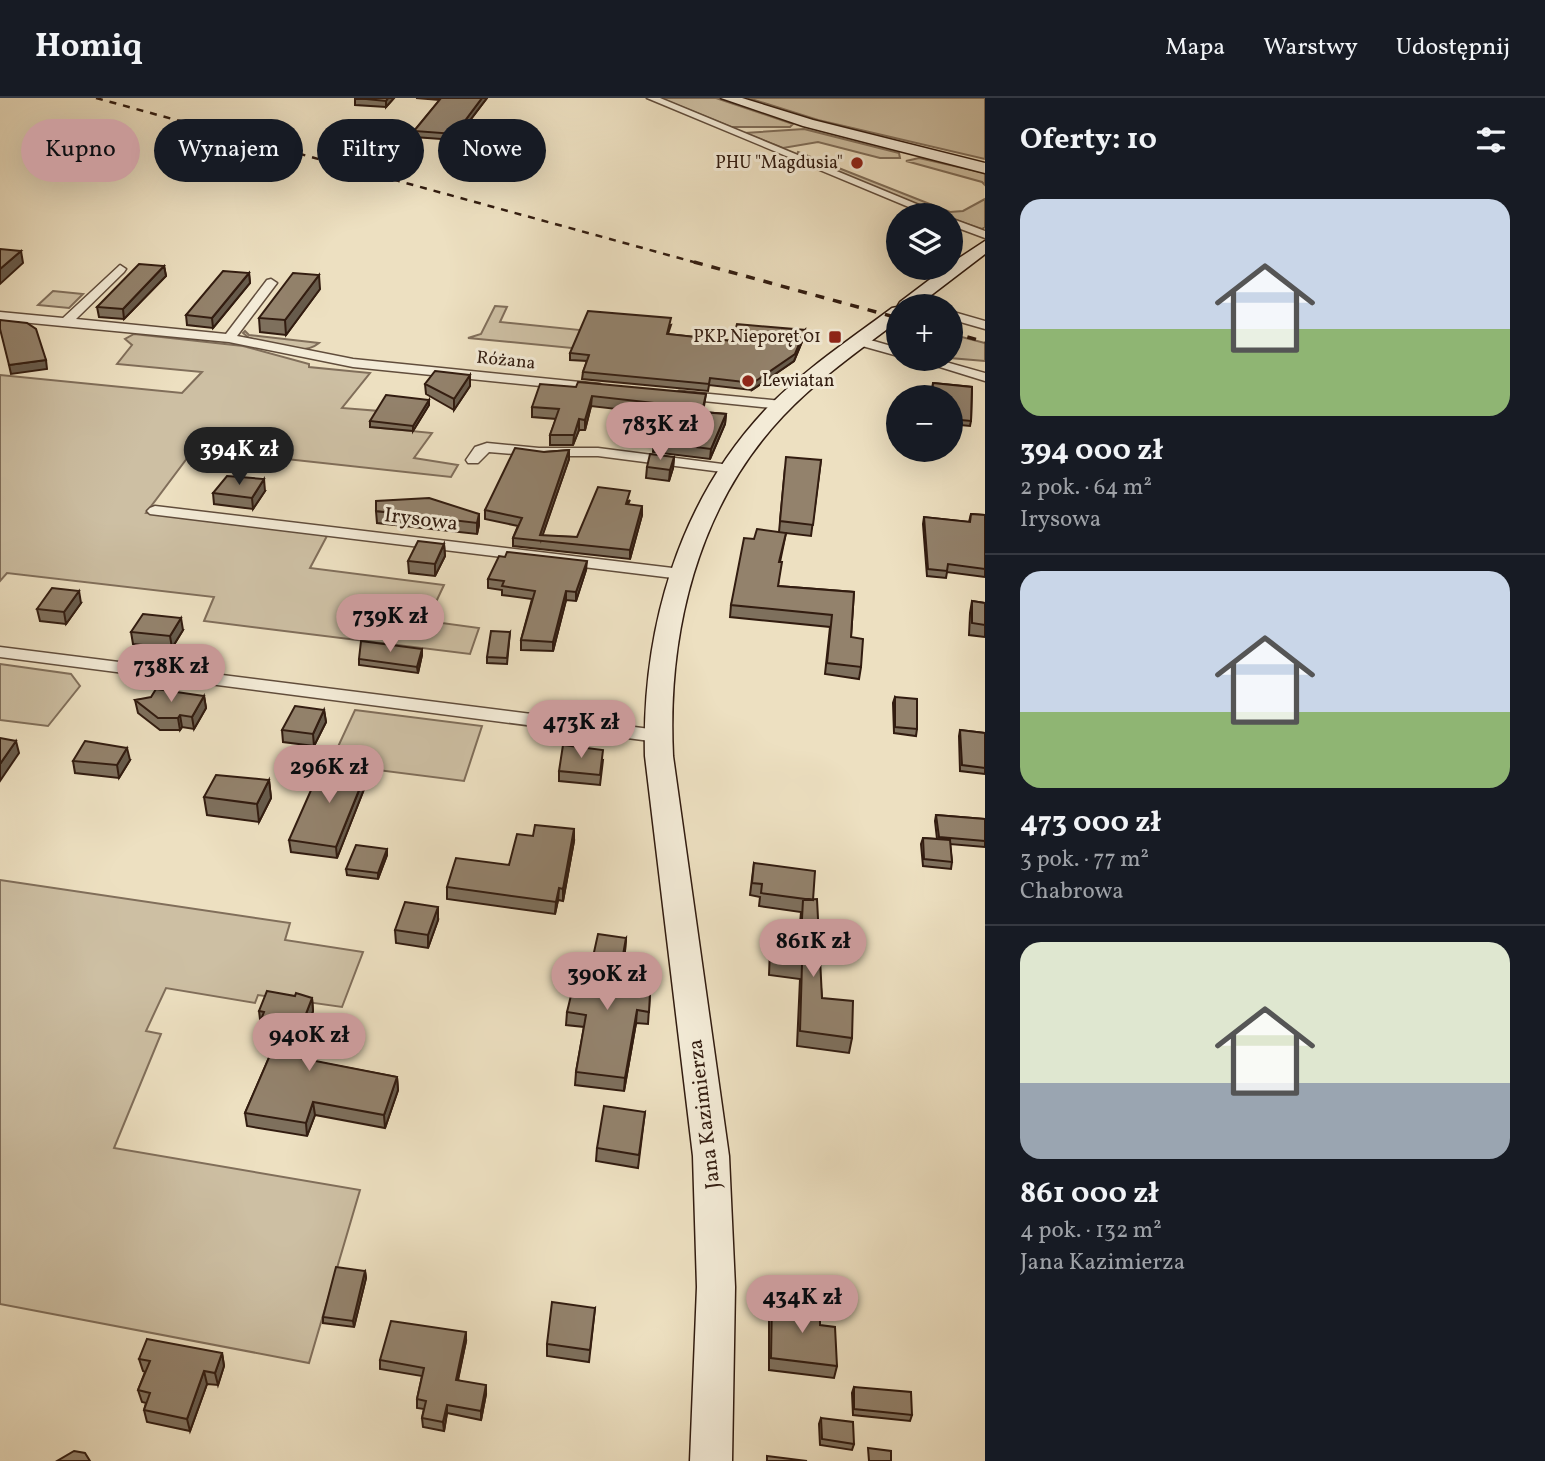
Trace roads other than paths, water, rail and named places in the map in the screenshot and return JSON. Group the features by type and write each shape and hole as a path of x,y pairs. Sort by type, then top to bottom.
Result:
{"main road":[{"path":"728,98 808,123 985,168"},
{"path":"916,151 985,168"},
{"name":"Jana Kazimierza","path":"924,294 985,246"},
{"name":"Jana Kazimierza","path":"710,1461 717,1305 716,1205 663,810 658,736 660,680 681,574 691,540 709,502 758,431 782,405 886,322"}],"street":[{"path":"652,98 908,203"},
{"path":"963,226 985,235"},
{"path":"65,323 120,269"},
{"path":"229,338 271,283"},
{"name":"Różana","path":"0,316 229,338 353,363 610,389"},
{"path":"963,319 985,325"},
{"path":"860,341 886,349"},
{"path":"963,371 985,377"},
{"path":"663,394 782,405"},
{"path":"473,460 480,450 486,447 539,452 598,452 730,469"},
{"name":"Irysowa","path":"155,511 681,574"},
{"path":"0,652 658,736"}],"railway":[{"path":"96,98 701,264"},
{"path":"694,262 886,315"},
{"path":"963,336 985,342"}],"place":[{"name":"PHU \"Magdusia\"","path":"857,163"},
{"name":"PKP Nieporęt 01","path":"835,337"},
{"name":"Lewiatan","path":"748,381"}]}
